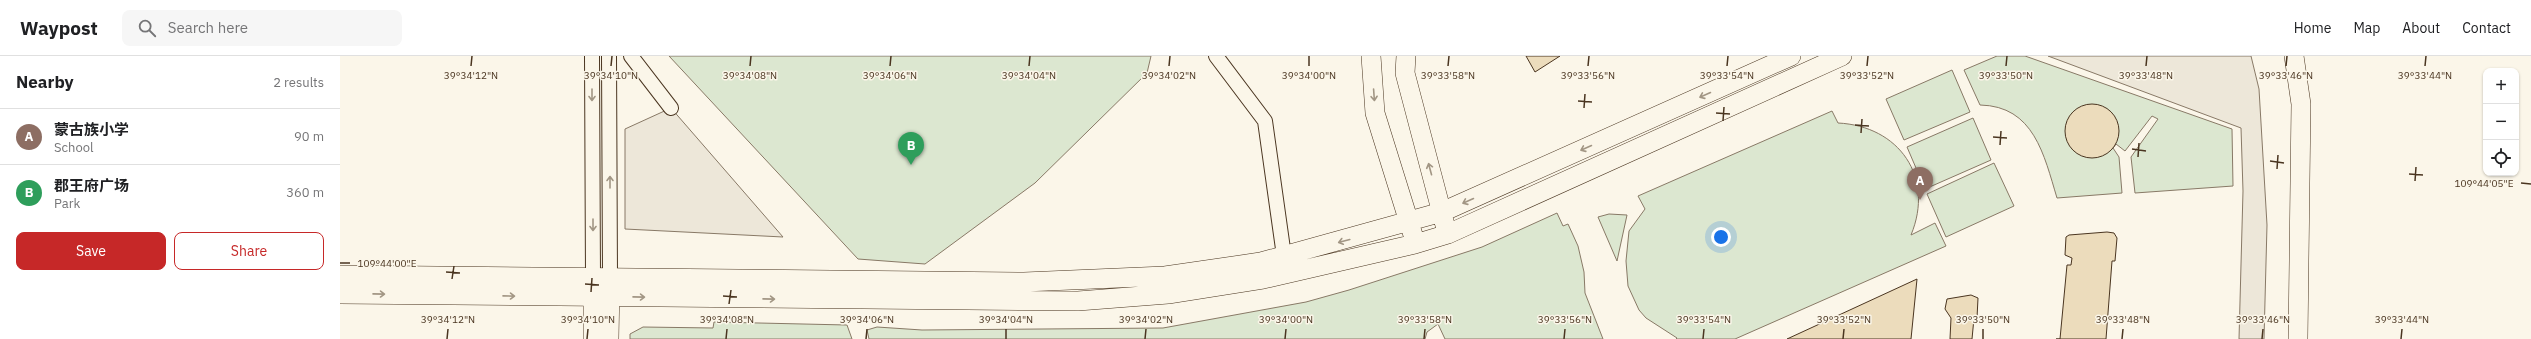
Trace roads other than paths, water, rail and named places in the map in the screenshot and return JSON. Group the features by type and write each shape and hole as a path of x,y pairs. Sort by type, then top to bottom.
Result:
{"street":[{"path":"592,56 601,277"},
{"path":"593,339 601,296 609,56"},
{"path":"631,56 671,108"},
{"path":"1216,56 1265,121 1284,256"},
{"path":"1371,56 1375,113 1416,244"},
{"path":"1406,56 1405,73 1448,234"},
{"path":"340,275 1024,282 1165,276 1261,262 1442,212 1792,56"},
{"path":"340,294 1078,301 1168,294 1263,279 1416,244 1448,234 1842,56"},
{"path":"2294,56 2301,104 2298,339"},
{"path":"601,296 609,339"}],"place":[{"name":"郡王府广场","path":"911,165"},
{"name":"蒙古族小学","path":"1920,200"}]}
